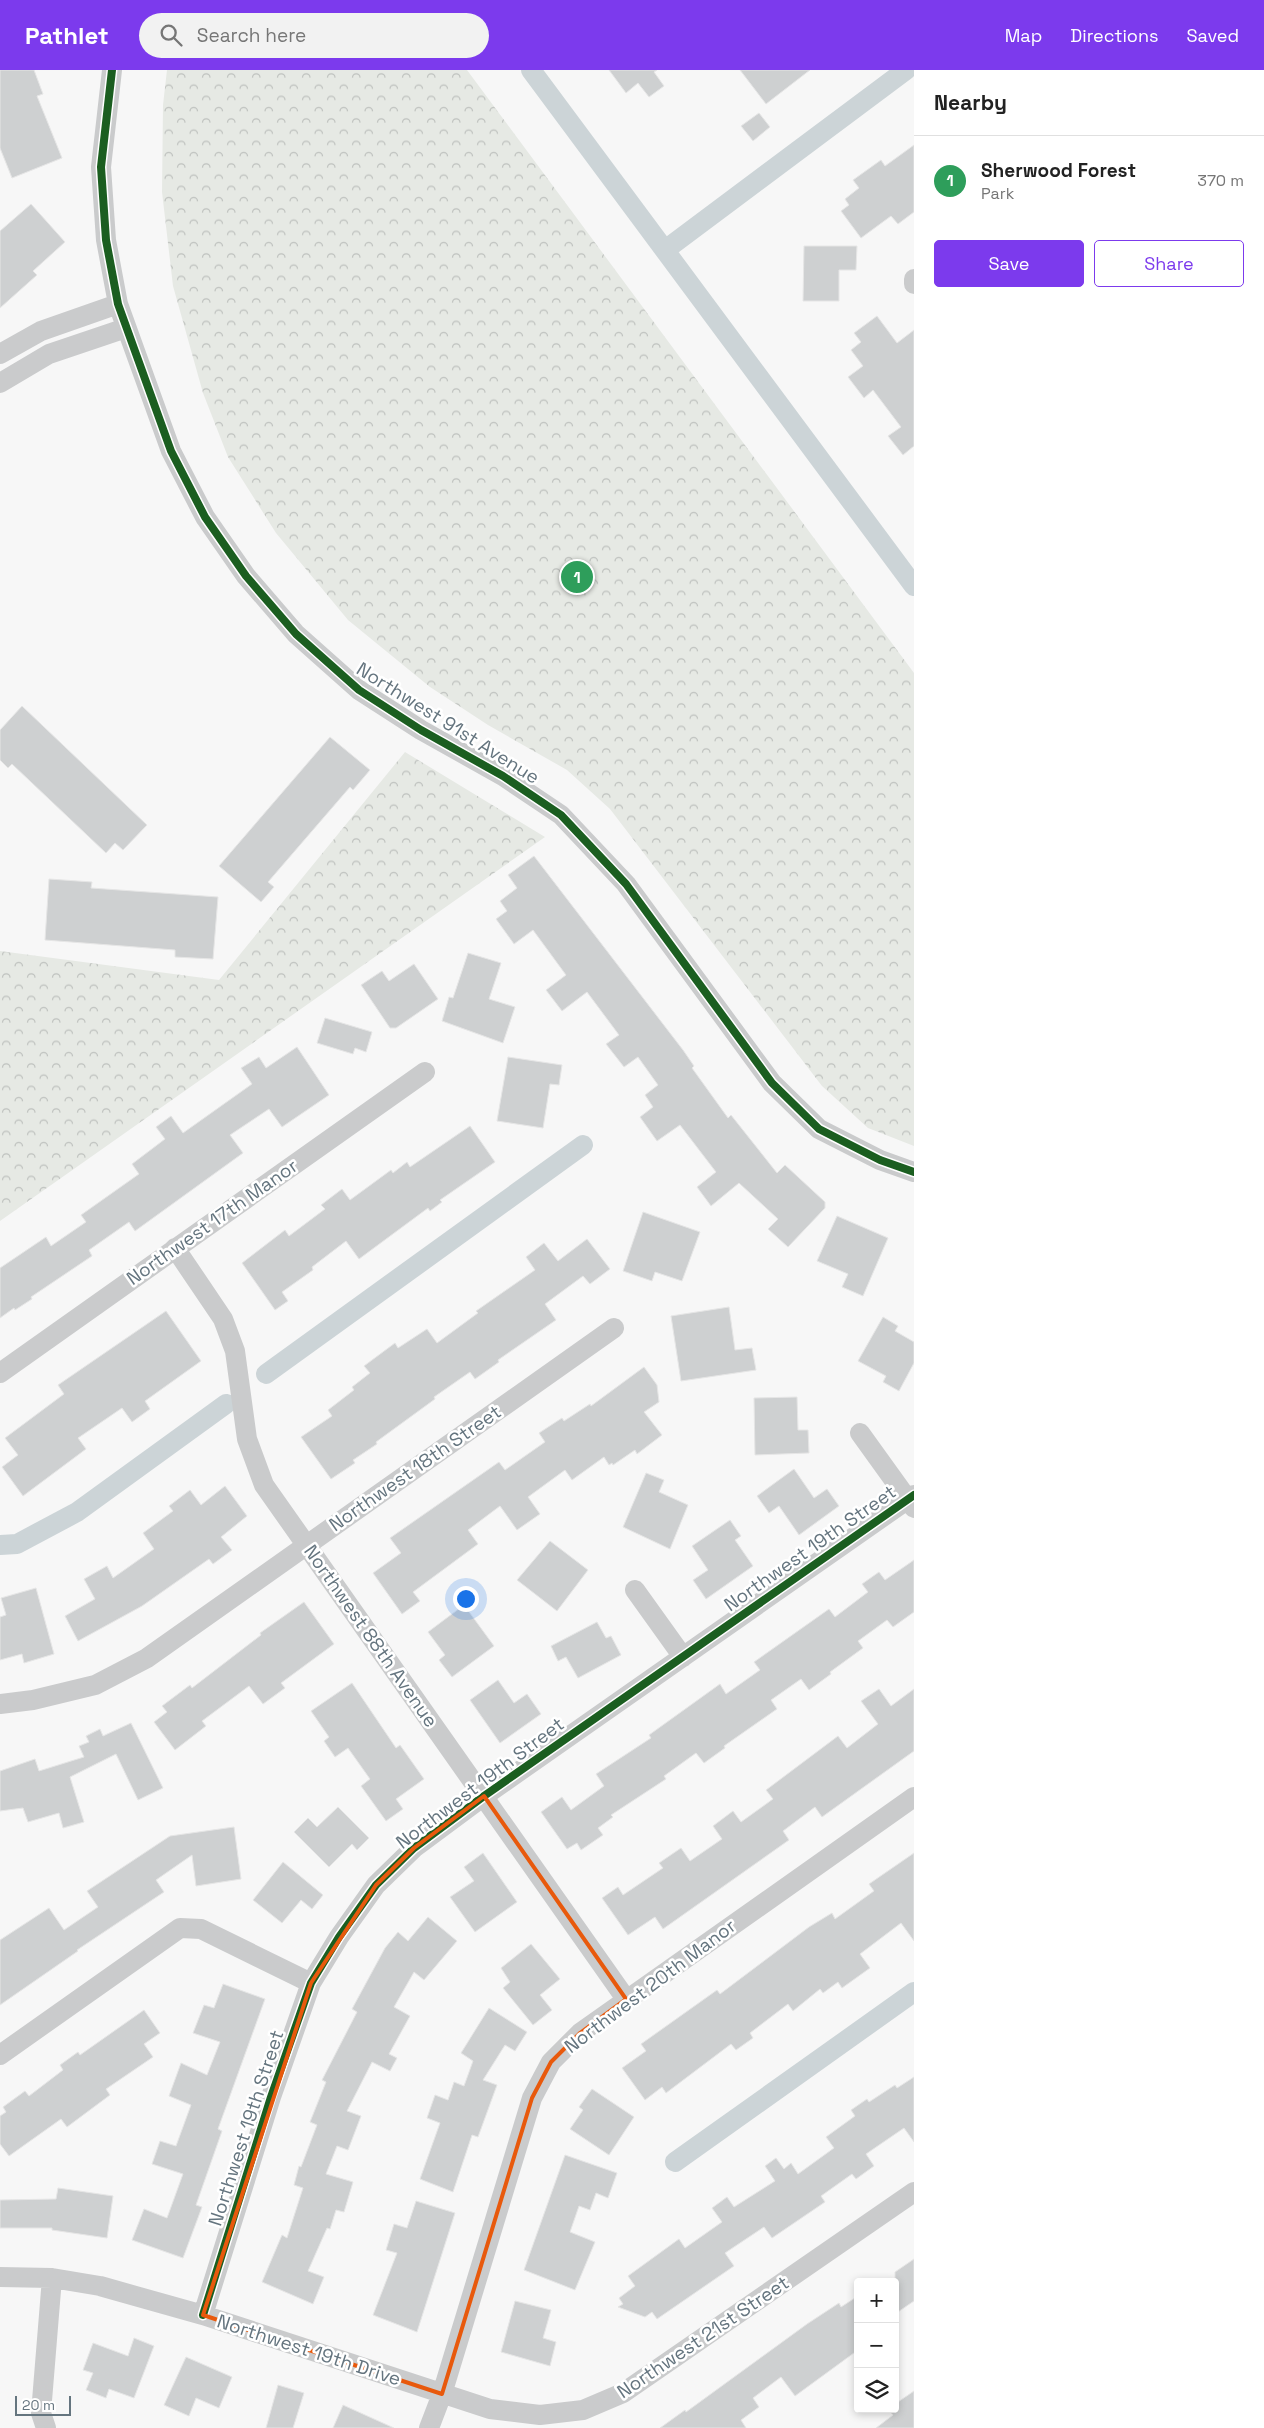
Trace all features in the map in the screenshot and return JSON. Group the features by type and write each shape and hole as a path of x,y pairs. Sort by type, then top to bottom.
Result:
{"street":[{"name":"Northwest 91st Avenue","path":"112,70 101,167 106,240 118,304 171,451 205,517 246,576 296,634 358,690 421,730 502,776 561,815 626,884 772,1083 819,1129 880,1160 914,1172"},
{"path":"0,354 41,331 118,304"},
{"path":"0,383 49,354 126,328"},
{"name":"Northwest 17th Manor","path":"0,1373 424,1072"},
{"name":"Northwest 88th Avenue","path":"175,1248 224,1319 235,1352 247,1439 264,1485 626,1999"},
{"name":"Northwest 18th Street","path":"0,1704 33,1700 95,1685 138,1662 614,1328"},
{"path":"860,1433 912,1501"},
{"name":"Northwest 19th Street","path":"203,2314 271,2097 311,1983 339,1937 376,1885 414,1848 484,1796 682,1657 912,1501"},
{"path":"636,1590 682,1657"},
{"name":"Northwest 20th Manor","path":"429,2428 442,2394 532,2098 551,2062 580,2033 626,1999 914,1797"},
{"path":"0,2054 180,1928 202,1929 311,1983"},
{"name":"Northwest 21st Street","path":"442,2394 490,2409 540,2415 583,2410 623,2393 914,2192"},
{"name":"Northwest 19th Drive","path":"0,2277 52,2278 100,2286 203,2314 442,2394"},
{"path":"46,2428 41,2413 52,2278"}],"highlighted area":[{"path":"484,1796 626,1999 580,2033 551,2062 532,2098 442,2394 203,2315 311,1983 376,1885 414,1848"}],"green space":[{"path":"167,70 467,70 914,673 914,1146 868,1128 822,1086 610,809 567,770 488,725 430,687 348,620 276,533 228,457 203,393 173,286 162,192 163,105"},
{"path":"405,752 545,837 0,1221 0,951 219,980"}],"building":[{"path":"0,70 34,70 43,94 37,96 62,158 12,178 0,148"},
{"path":"609,70 657,70 654,72 664,86 649,97 638,83 626,93"},
{"path":"740,70 810,70 766,104"},
{"path":"759,113 770,127 753,141 741,126"},
{"path":"914,145 914,212 898,224 891,216 861,238 841,211 849,205 845,199 859,188 853,180 881,160 885,166"},
{"path":"31,204 65,242 33,271 37,275 0,308 0,231"},
{"path":"804,246 857,246 856,270 839,270 839,301 803,301"},
{"path":"877,316 897,343 914,330 914,446 903,455 888,436 901,427 873,390 864,398 848,377 863,366 851,350 861,342 854,333"},
{"path":"22,706 147,825 123,850 115,843 106,853 12,764 8,768 0,760 0,730"},
{"path":"330,737 370,770 353,790 350,787 268,882 274,887 261,902 219,866"},
{"path":"534,856 683,1050 694,1066 692,1068 728,1118 731,1115 777,1173 785,1165 825,1202 825,1208 788,1247 768,1229 778,1219 739,1183 711,1206 697,1187 716,1172 680,1125 657,1141 640,1117 653,1107 645,1095 658,1085 638,1057 624,1067 606,1044 619,1035 587,992 562,1011 546,990 566,975 533,930 514,944 496,919 507,911 500,901 517,888 508,875"},
{"path":"49,879 92,882 91,888 218,897 213,959 175,957 175,950 45,940"},
{"path":"468,953 501,963 489,999 515,1007 503,1043 442,1021 449,997 453,998"},
{"path":"414,964 438,999 396,1028 390,1028 361,985 382,971 389,981"},
{"path":"325,1018 372,1032 366,1052 355,1048 353,1054 317,1043"},
{"path":"297,1047 329,1095 282,1127 269,1109 230,1135 243,1153 135,1231 129,1222 89,1250 92,1256 31,1297 32,1299 0,1318 0,1268 46,1237 51,1246 86,1222 81,1215 139,1174 132,1164 165,1139 156,1127 171,1116 183,1133 252,1084 241,1068 259,1057 266,1068"},
{"path":"508,1057 562,1065 559,1085 550,1084 543,1128 497,1121"},
{"path":"470,1126 495,1162 440,1200 442,1202 430,1211 428,1208 359,1259 346,1241 312,1267 313,1270 282,1292 288,1301 275,1310 242,1263 285,1230 289,1236 325,1209 321,1205 342,1189 350,1200 391,1170 393,1173 407,1162 410,1167"},
{"path":"643,1212 700,1232 682,1281 655,1272 652,1281 623,1271"},
{"path":"837,1216 888,1238 863,1296 842,1287 848,1274 817,1261"},
{"path":"587,1239 610,1269 590,1284 583,1276 545,1304 556,1320 498,1360 499,1362 475,1379 470,1372 434,1397 435,1399 353,1460 355,1463 331,1479 301,1437 332,1416 328,1410 354,1390 352,1387 370,1373 364,1366 395,1343 398,1348 427,1329 437,1343 478,1313 476,1311 535,1270 526,1257 544,1243 558,1261"},
{"path":"729,1307 735,1350 752,1348 756,1370 681,1381 671,1316"},
{"path":"166,1311 201,1361 145,1401 150,1409 132,1422 122,1408 78,1438 86,1449 23,1496 2,1467 18,1455 5,1438 64,1394 58,1385"},
{"path":"883,1317 898,1326 895,1331 914,1342 914,1363 899,1391 883,1382 886,1376 858,1361"},
{"path":"644,1367 657,1385 659,1402 644,1412 662,1435 637,1454 635,1450 613,1465 612,1463 609,1465 604,1457 572,1480 565,1470 528,1497 540,1514 517,1530 500,1506 468,1530 478,1544 413,1592 420,1601 402,1614 373,1573 401,1553 390,1538 499,1462 505,1470 545,1442 539,1433 562,1418 564,1421 590,1404 591,1406"},
{"path":"797,1397 798,1430 808,1430 809,1453 755,1455 754,1398"},
{"path":"794,1469 814,1498 827,1489 839,1506 799,1535 779,1506 769,1513 757,1496"},
{"path":"646,1473 664,1480 659,1492 688,1505 670,1549 623,1527"},
{"path":"225,1486 247,1516 221,1537 232,1550 213,1564 209,1559 142,1606 78,1641 65,1616 95,1599 84,1579 107,1566 113,1578 154,1549 143,1533 173,1511 169,1506 190,1490 201,1505"},
{"path":"730,1520 741,1536 735,1540 753,1566 706,1599 693,1580 708,1570 692,1546"},
{"path":"550,1541 588,1570 557,1611 517,1580"},
{"path":"914,1560 914,1612 893,1627 887,1620 858,1641 863,1648 809,1690 801,1679 771,1700 777,1709 724,1746 725,1748 704,1763 696,1753 664,1776 666,1779 611,1815 613,1817 598,1828 603,1835 581,1850 577,1843 567,1849 541,1812 562,1797 571,1810 604,1786 596,1774 651,1738 649,1735 720,1684 726,1694 760,1670 754,1662 829,1609 835,1617 868,1592 862,1584 879,1572 885,1580"},
{"path":"36,1588 54,1654 24,1663 22,1654 0,1660 0,1617 6,1615 1,1598"},
{"path":"304,1602 334,1644 281,1683 285,1688 263,1704 249,1686 202,1721 206,1726 175,1750 154,1722 167,1712 162,1706 190,1685 192,1688 261,1635 260,1633"},
{"path":"464,1605 494,1646 452,1677 439,1660 445,1655 428,1632"},
{"path":"597,1622 606,1638 611,1636 621,1655 578,1678 566,1657 558,1661 551,1646"},
{"path":"498,1680 514,1703 527,1694 541,1714 500,1743 470,1700"},
{"path":"352,1683 396,1748 400,1745 424,1779 396,1799 403,1809 386,1821 361,1786 370,1779 348,1748 335,1757 324,1741 329,1737 311,1711"},
{"path":"879,1689 891,1706 914,1689 914,1751 822,1817 815,1807 783,1831 789,1840 663,1929 655,1917 628,1935 602,1898 618,1887 623,1895 663,1868 659,1863 681,1848 690,1861 722,1839 713,1826 733,1811 741,1822 773,1799 766,1790 838,1736 847,1748 878,1724 861,1701"},
{"path":"131,1723 163,1788 138,1800 116,1754 70,1777 84,1822 63,1828 59,1813 28,1822 23,1808 0,1811 0,1771 35,1759 39,1771 84,1757 79,1746 89,1742 86,1736 100,1729 103,1736"},
{"path":"338,1807 369,1838 357,1850 352,1844 329,1867 294,1832 308,1818 317,1827"},
{"path":"234,1827 241,1879 196,1886 192,1855 156,1880 164,1892 77,1950 0,2005 0,1940 49,1908 64,1930 98,1907 87,1891 170,1836"},
{"path":"483,1853 517,1902 475,1932 450,1897 474,1881 464,1867"},
{"path":"914,1853 914,1941 901,1923 860,1954 870,1968 842,1988 838,1982 823,1993 820,1989 793,2011 788,2004 750,2033 753,2038 736,2050 731,2044 666,2093 662,2087 645,2100 622,2068 646,2051 641,2044 717,1990 720,1994 809,1927 832,1913 835,1919 874,1891 869,1884"},
{"path":"283,1862 323,1895 312,1909 301,1900 282,1923 253,1900"},
{"path":"428,1917 457,1941 424,1980 414,1972 394,2007 410,2016 389,2054 397,2058 390,2071 372,2062 347,2111 361,2116 348,2150 337,2146 326,2174 353,2182 344,2212 336,2210 330,2229 327,2228 308,2271 324,2277 313,2304 262,2282 282,2235 287,2238 303,2188 294,2185 299,2166 301,2167 317,2125 310,2122 326,2082 322,2080 357,2012 352,2009 385,1948 398,1932 408,1941"},
{"path":"531,1944 560,1979 540,1995 552,2010 533,2025 503,1988 510,1982 501,1968"},
{"path":"223,1984 265,1999 218,2129 222,2131 196,2205 202,2207 183,2258 132,2240 144,2209 167,2218 183,2174 152,2164 160,2141 176,2146 191,2105 169,2096 181,2063 207,2075 220,2042 193,2033 204,2005 214,2008"},
{"path":"489,2008 527,2032 515,2051 505,2045 483,2080 497,2085 478,2137 472,2135 453,2192 420,2179 440,2123 427,2118 435,2095 448,2100 454,2082 464,2086 473,2061 461,2053"},
{"path":"144,2010 160,2033 144,2044 153,2057 106,2089 110,2095 67,2127 61,2119 9,2156 0,2144 0,2116 6,2112 3,2107 25,2091 29,2096 63,2070 60,2065 78,2052 80,2055"},
{"path":"914,2077 914,2142 904,2128 866,2154 874,2166 856,2179 852,2174 821,2196 825,2202 772,2238 764,2227 725,2253 734,2266 657,2319 652,2312 645,2317 618,2307 623,2304 619,2298 635,2286 628,2276 679,2239 685,2248 722,2222 712,2208 727,2197 734,2207 775,2181 765,2166 776,2158 784,2169 791,2163 798,2174 834,2148 826,2137 855,2116 851,2110 867,2099 869,2102 895,2085 897,2088"},
{"path":"592,2089 634,2117 609,2155 570,2129 583,2110 579,2107"},
{"path":"565,2155 617,2173 608,2198 596,2193 590,2210 579,2206 570,2232 595,2242 575,2290 524,2270"},
{"path":"58,2188 113,2196 107,2238 52,2230 52,2228 0,2228 0,2200 56,2199"},
{"path":"416,2201 455,2213 417,2332 373,2315 397,2253 386,2250 394,2224 407,2228"},
{"path":"914,2259 914,2301 899,2311 899,2278 895,2278 895,2272"},
{"path":"854,2299 854,2353 795,2396 781,2377 753,2398 759,2407 741,2420 746,2428 660,2428 685,2410 686,2412 807,2324 839,2303 841,2307"},
{"path":"515,2301 551,2310 543,2338 556,2342 550,2366 501,2352"},
{"path":"134,2338 154,2346 134,2398 109,2389 106,2398 86,2390 93,2373 83,2370 93,2343 128,2356"},
{"path":"186,2357 232,2377 219,2408 196,2398 189,2416 164,2405"},
{"path":"278,2385 304,2393 293,2428 266,2428"},
{"path":"914,2391 914,2428 876,2428 893,2415 891,2413 899,2413 899,2401"},
{"path":"343,2405 394,2428 333,2428"}],"waterway":[{"path":"531,70 914,586"},
{"path":"665,250 906,70"},
{"path":"266,1374 583,1145"},
{"path":"0,1545 17,1544 77,1512 226,1404"},
{"path":"675,2162 914,1992"}],"cycle path":[{"path":"112,70 101,167 106,240 118,304 171,451 205,517 246,576 296,634 359,690 421,730 503,776 561,815 626,884 772,1083 819,1129 880,1160 914,1172"},
{"path":"203,2315 271,2097 311,1983 339,1937 376,1885 414,1848 484,1796 914,1495"}],"place":[{"name":"Sherwood Forest","path":"577,577"}]}
